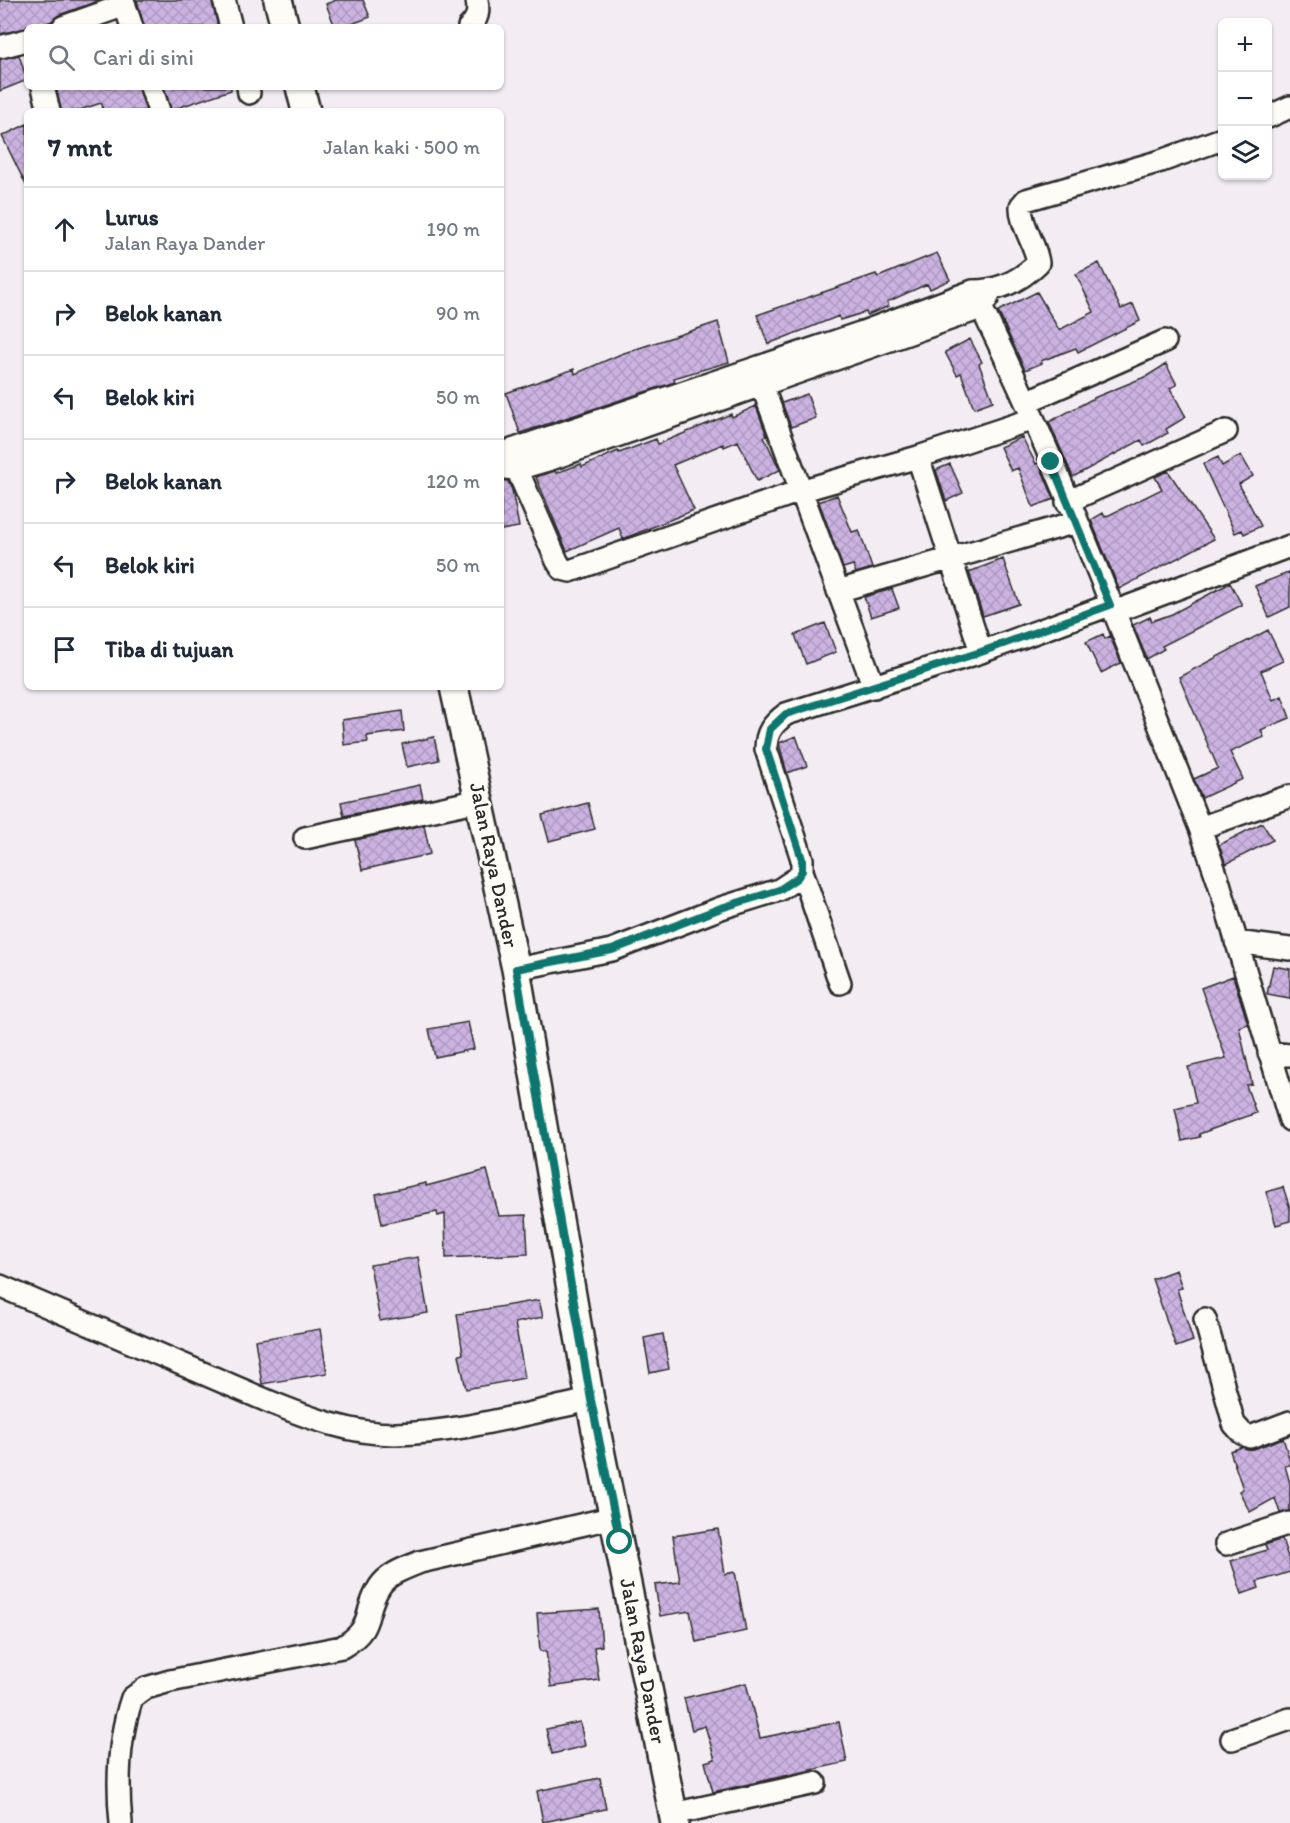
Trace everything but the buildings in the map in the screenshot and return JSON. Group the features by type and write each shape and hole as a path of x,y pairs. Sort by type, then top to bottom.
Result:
{"main road":[{"path":"278,0 284,24"},
{"path":"301,90 305,108"},
{"name":"Jalan Raya Dander","path":"455,690 516,969 591,1400 674,1819"}],"street":[{"path":"224,0 230,24"},
{"path":"473,24 479,11 477,0"},
{"path":"71,24 124,3 131,24"},
{"path":"0,47 24,41"},
{"path":"44,90 49,108"},
{"path":"152,90 158,108"},
{"path":"1272,115 1290,107"},
{"path":"1165,341 1029,411 918,457 800,491 570,571 562,569 557,561 507,462 863,342 982,297 1027,275 1038,264 1037,251 1020,213 1021,206 1026,200 1161,162 1218,141"},
{"path":"982,297 1200,828 1290,1120"},
{"path":"759,377 874,687"},
{"path":"838,591 950,559 1072,512 1226,431"},
{"path":"918,457 981,652"},
{"path":"840,983 802,871 799,850 769,761 766,738 770,729 786,714 1112,609 1290,546"},
{"path":"1200,828 1290,796"},
{"path":"305,838 480,800"},
{"path":"516,969 596,954 632,944 721,908 791,885 802,871"},
{"path":"1236,942 1290,950"},
{"path":"1269,1053 1290,1055"},
{"path":"0,1286 270,1402 308,1417 351,1428 395,1434 434,1430 591,1400"},
{"path":"1205,1319 1234,1424 1242,1433 1250,1437 1290,1422"},
{"path":"121,1823 119,1804 124,1722 132,1698 146,1688 170,1681 342,1647 363,1631 381,1586 394,1573 420,1562 615,1517"},
{"path":"1226,1544 1290,1523"},
{"path":"1232,1739 1290,1719"},
{"path":"674,1819 815,1783"}],"route":[{"path":"620,1542 591,1400 516,969 596,954 632,944 721,908 791,885 802,871 802,859 766,749 766,738 770,729 786,714 981,652 1110,605 1051,462"}]}
